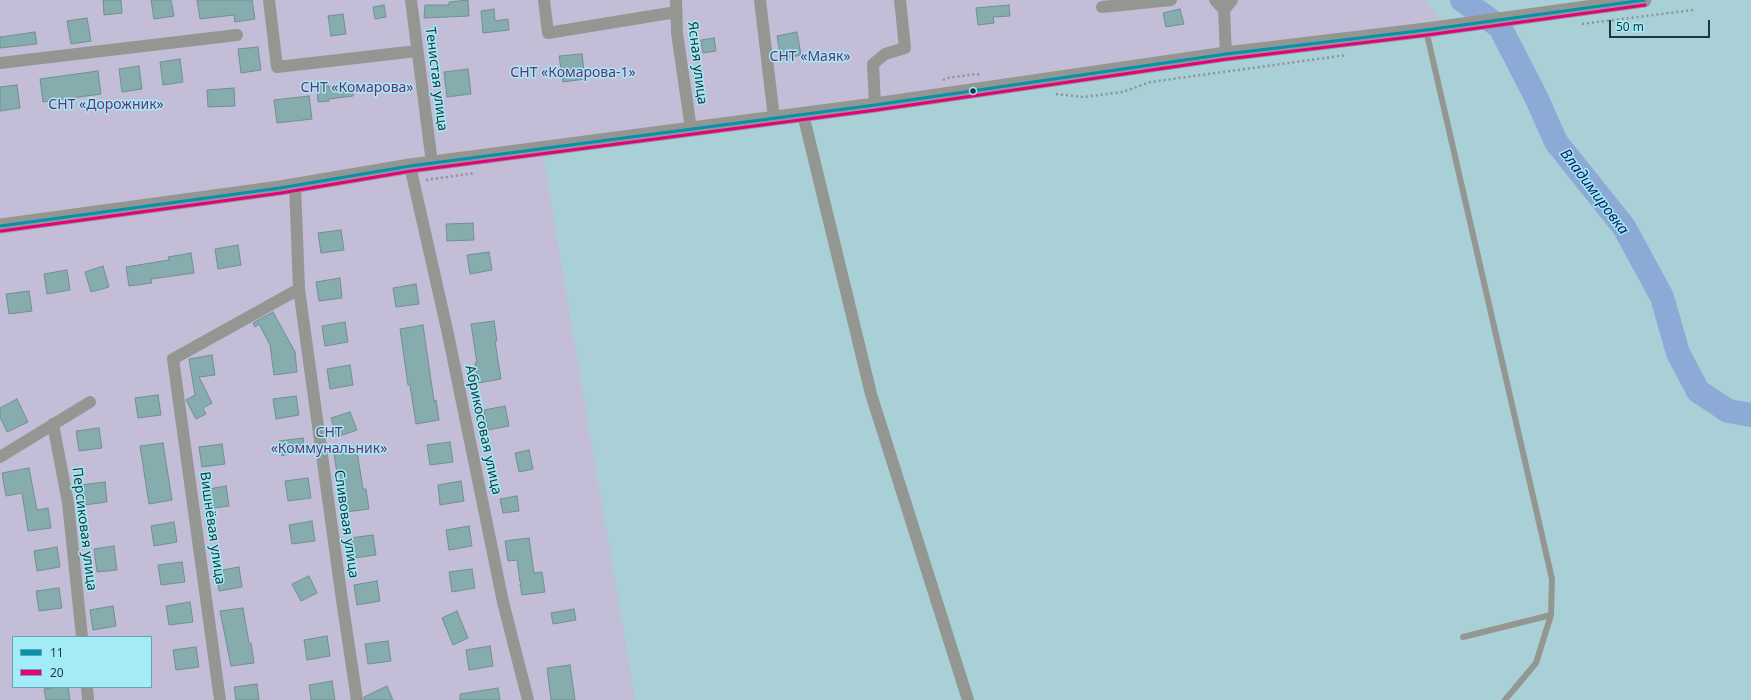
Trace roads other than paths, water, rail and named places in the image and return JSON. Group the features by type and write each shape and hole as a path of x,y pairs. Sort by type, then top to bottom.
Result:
{"street":[{"path":"269,0 277,67 417,51"},
{"name":"Тенистая улица","path":"411,0 432,163"},
{"path":"544,0 548,33 676,12"},
{"name":"Ясная улица","path":"676,0 677,33 690,129"},
{"path":"760,0 774,118"},
{"path":"875,105 873,64 885,54 905,48 900,0"},
{"path":"1102,8 1170,0"},
{"path":"1215,0 1224,10 1226,54"},
{"path":"1224,10 1232,0"},
{"path":"0,226 295,185 410,166 875,105 1226,54 1426,30 1635,1"},
{"path":"0,63 238,35"},
{"path":"804,114 871,394 968,700"},
{"name":"Абрикосовая улица","path":"410,166 448,334 503,602 528,700"},
{"name":"Сливовая улица","path":"295,185 299,289 357,700"},
{"name":"Вишнёвая улица","path":"220,700 173,359 299,289"},
{"path":"0,457 90,402"},
{"name":"Персиковая улица","path":"53,424 68,503 82,636"},
{"path":"87,688 88,700"}],"lane":[{"path":"1426,30 1552,579 1551,615 1536,663 1505,700"},
{"path":"1463,636 1551,615"}],"waterway":[{"name":"Владимировка","path":"1462,0 1500,27 1537,99 1556,142 1624,227 1662,297 1678,353 1698,391 1728,411 1751,415"}],"park label":[{"name":"СНТ «Маяк»","path":"810,57"},
{"name":"СНТ «Комарова-1»","path":"573,73"},
{"name":"СНТ «Комарова»","path":"357,88"},
{"name":"СНТ «Дорожник»","path":"106,105"},
{"name":"СНТ «Коммунальник»","path":"329,442"}]}
